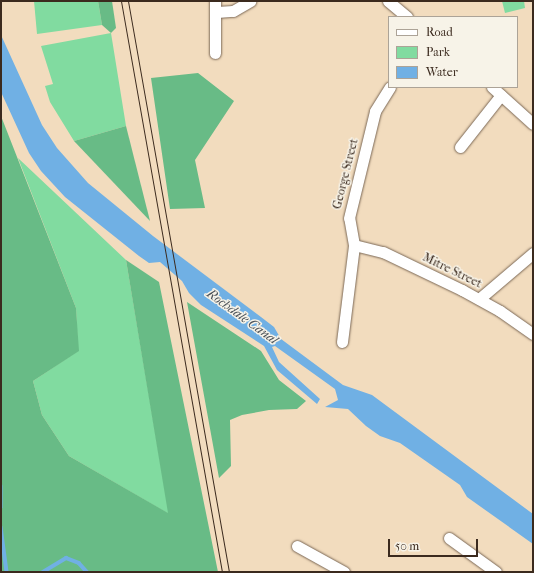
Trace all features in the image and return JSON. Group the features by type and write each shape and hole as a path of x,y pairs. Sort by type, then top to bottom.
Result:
{"street":[{"path":"215,53 216,6 233,11 250,1"},
{"path":"388,1 406,16"},
{"name":"George Street","path":"342,342 354,245 349,218 376,111 389,88"},
{"path":"493,88 533,124"},
{"path":"460,147 501,95"},
{"name":"Mitre Street","path":"354,245 383,252 479,299 533,334"},
{"path":"479,299 533,253"},
{"path":"449,538 496,572"},
{"path":"297,546 344,572"}],"green space":[{"path":"34,1 98,1 102,25 37,34"},
{"path":"98,1 112,1 116,28 111,33 102,25"},
{"path":"502,1 524,1 525,8 505,13"},
{"path":"111,33 126,126 74,141 50,102 45,86 53,84 41,46"},
{"path":"198,73 234,101 195,160 205,208 170,209 151,78"},
{"path":"1,116 76,308 79,351 33,381 42,415 69,456 168,513 126,260 159,282 218,572 1,572"},
{"path":"126,126 150,221 74,141"},
{"path":"18,158 126,260 169,514 69,456 42,415 33,381 78,351 76,308"},
{"path":"187,302 261,351 279,380 306,401 297,409 269,410 242,415 230,420 231,466 219,478"}],"water":[{"name":"Rochdale Canal","path":"1,35 42,125 57,148 88,183 153,236 274,327 281,339 343,385 372,395 533,514 533,544 467,497 460,485 400,443 380,436 366,426 348,409 325,407 338,400 335,389 275,346 272,347 279,362 320,399 317,404 277,370 264,346 201,305 189,293 182,281 160,262 149,263 65,197 41,171 29,153 1,92"}],"waterway":[{"path":"1,486 1,507"},
{"path":"1,527 7,572"},
{"path":"43,572 66,558 79,563 87,572"}],"tram line":[{"path":"121,1 222,572"},
{"path":"128,1 229,572"}]}
